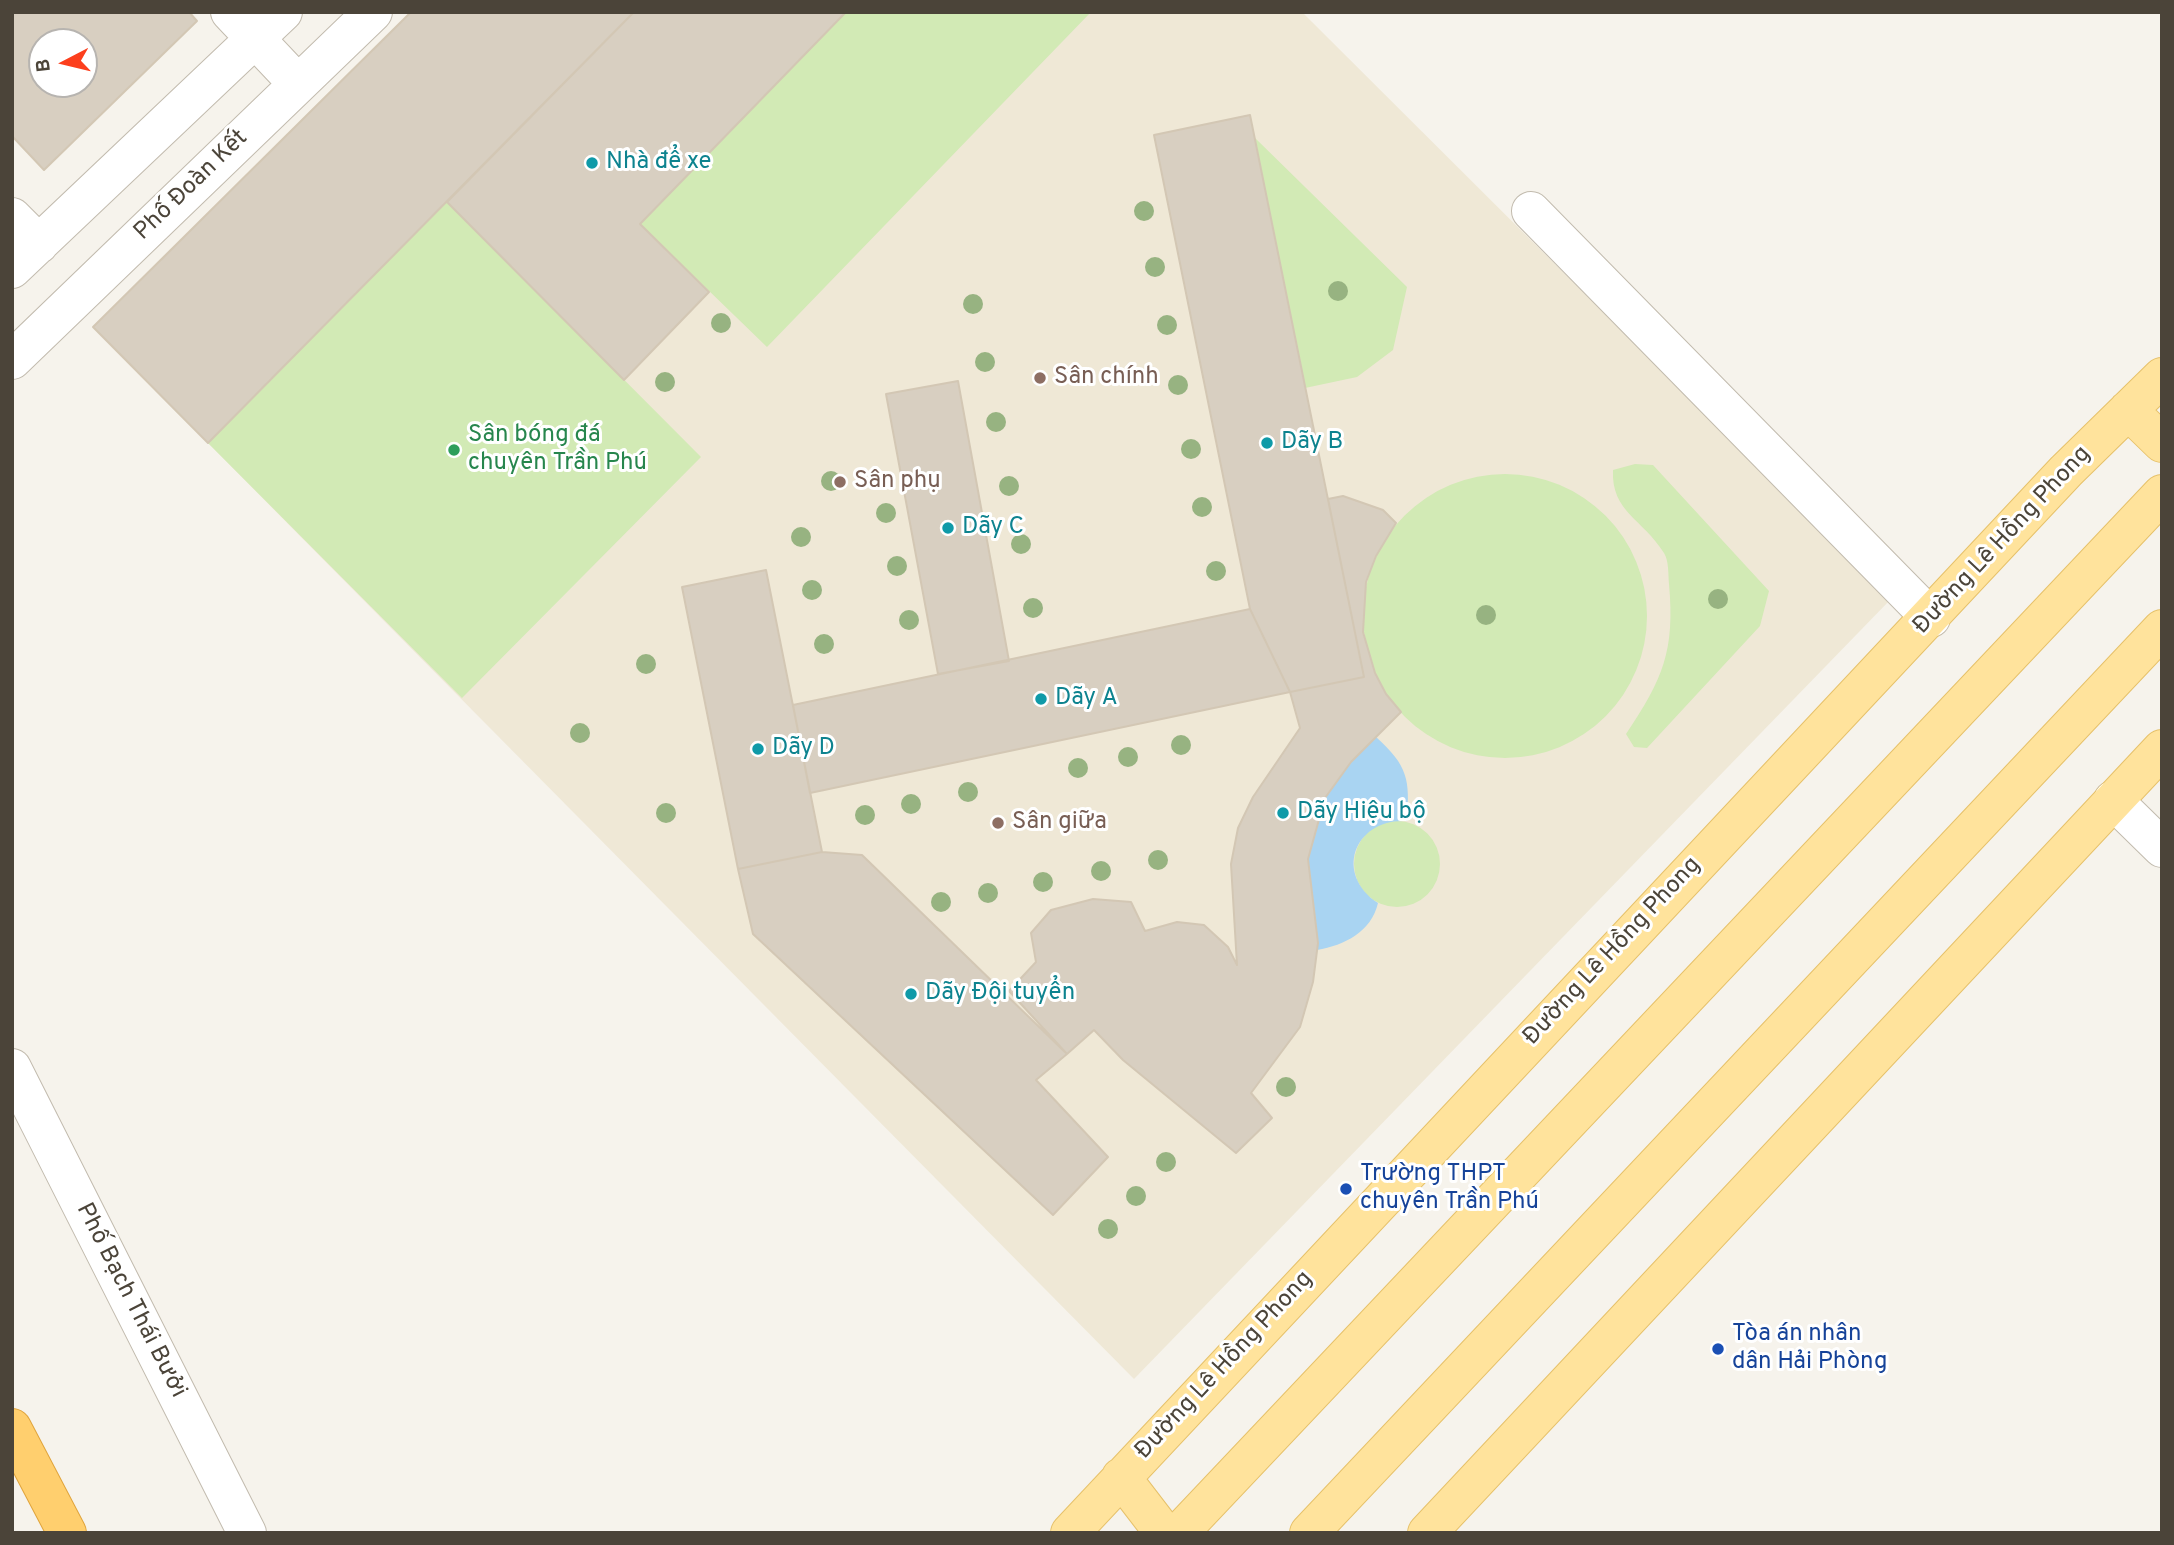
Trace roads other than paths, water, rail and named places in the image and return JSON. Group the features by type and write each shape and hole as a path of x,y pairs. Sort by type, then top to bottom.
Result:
{"highway":[{"path":"12,1428 67,1533"}],"main road":[{"name":"Đường Lê Hồng Phong","path":"1070,1533 1561,1006 1931,618 2066,471 2162,377"},
{"path":"2128,410 2162,443"},
{"path":"1179,1533 2162,494"},
{"path":"1309,1533 2162,629"},
{"path":"1427,1533 2162,749"},
{"path":"1121,1477 1164,1533"}],"street":[{"path":"12,217 26,256 242,26 283,12"},
{"name":"Phố Đoàn Kết","path":"12,360 373,12"},
{"path":"242,26 298,84"},
{"path":"1531,211 1931,618"},
{"path":"2113,800 2162,848"},
{"name":"Phố Bạch Thái Bưởi","path":"12,1068 247,1533"}],"water":[{"path":"1376,737 1395,756 1405,774 1408,794 1407,821 1389,822 1374,828 1363,838 1356,850 1356,877 1364,891 1378,903 1369,922 1347,941 1317,950 1308,859 1325,798 1351,762"}],"place":[{"name":"Nhà để xe","path":"592,163"},
{"name":"Sân chính","path":"1040,378"},
{"name":"Dãy B","path":"1267,443"},
{"name":"Sân bóng đá chuyên Trần Phú","path":"454,450"},
{"name":"Sân phụ","path":"840,482"},
{"name":"Dãy C","path":"948,528"},
{"name":"Dãy A","path":"1041,699"},
{"name":"Dãy D","path":"758,749"},
{"name":"Dãy Hiệu bộ","path":"1283,813"},
{"name":"Sân giữa","path":"998,823"},
{"name":"Dãy Đội tuyển","path":"911,994"},
{"name":"Trường THPT chuyên Trần Phú","path":"1346,1189"},
{"name":"Tòa án nhân dân Hải Phòng","path":"1718,1349"}]}
